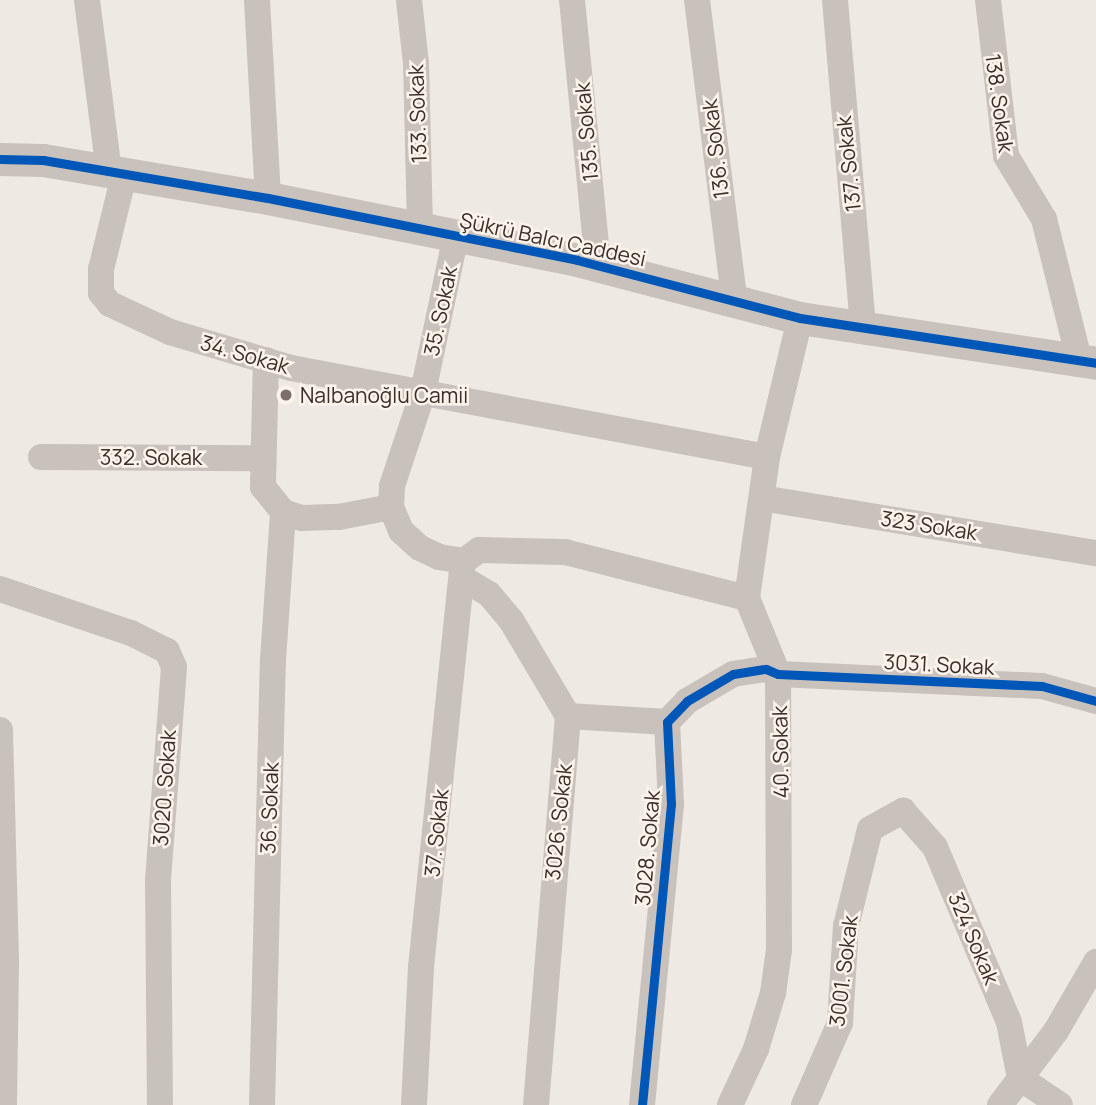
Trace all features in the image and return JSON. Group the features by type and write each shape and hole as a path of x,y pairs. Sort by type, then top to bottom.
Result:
{"street":[{"path":"88,0 116,173"},
{"path":"257,0 268,198"},
{"name":"133. Sokak","path":"409,0 416,63 420,229"},
{"name":"135. Sokak","path":"572,0 598,265"},
{"name":"136. Sokak","path":"697,0 734,298"},
{"name":"137. Sokak","path":"835,0 863,329"},
{"name":"138. Sokak","path":"992,0 1006,156 1044,219 1087,361"},
{"name":"Şükrü Balcı Caddesi","path":"0,159 43,160 268,198 598,265 734,298 800,318 1087,361"},
{"name":"34. Sokak","path":"116,173 101,269 101,293 110,304 170,332 266,360 767,457"},
{"name":"35. Sokak","path":"391,507 391,486 423,392 456,236"},
{"path":"463,569 479,550 565,552 747,598 767,457 800,318"},
{"path":"266,360 261,458 263,488 283,512 302,518 339,517 391,507 401,531 421,548 463,569 489,594 511,620 568,716 667,722 687,701 733,674 766,669 778,674"},
{"name":"332. Sokak","path":"41,457 261,458"},
{"name":"323 Sokak","path":"762,498 1096,552"},
{"name":"36. Sokak","path":"262,1105 273,660 283,512"},
{"name":"37. Sokak","path":"414,1105 421,967 463,569"},
{"name":"3020. Sokak","path":"0,589 131,633 167,651 174,667 158,880 160,1105"},
{"name":"40. Sokak","path":"730,1105 756,1049 773,993 779,950 778,674 747,598"},
{"name":"3031. Sokak","path":"778,674 1042,687 1096,701"},
{"name":"3026. Sokak","path":"536,1105 568,716"},
{"name":"3028. Sokak","path":"642,1105 671,804 667,722"},
{"path":"0,730 6,962 4,1105"},
{"name":"324 Sokak","path":"903,811 935,847 1009,1022 1020,1078"},
{"name":"3001. Sokak","path":"804,1105 840,1023 846,926 870,829 903,811"},
{"path":"1000,1105 1056,1031 1096,962"},
{"path":"1020,1078 1059,1105"}],"cycle path":[{"path":"0,159 43,160 268,198 577,260 800,318 1096,363"},
{"path":"642,1105 671,804 667,722 687,701 733,674 766,669 778,674 1042,686 1096,701"}],"place":[{"name":"Nalbanoğlu Camii","path":"286,395"}]}
